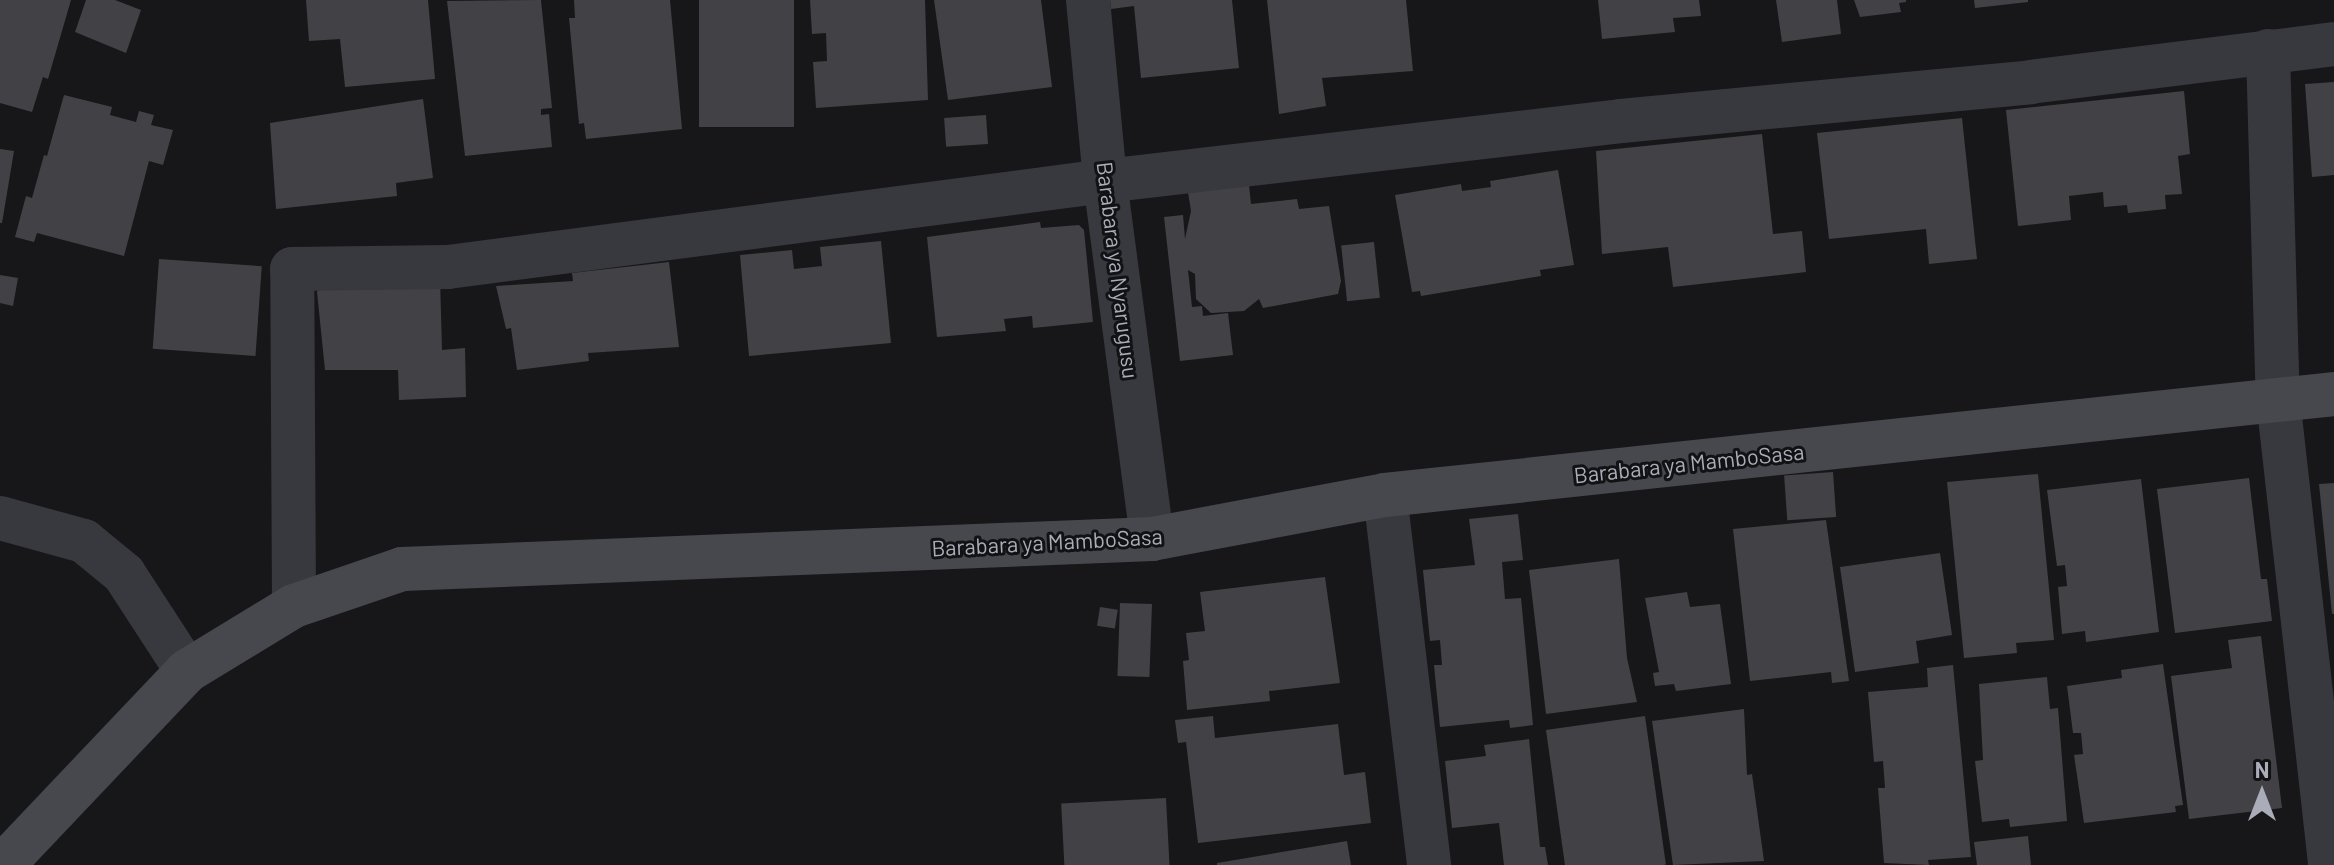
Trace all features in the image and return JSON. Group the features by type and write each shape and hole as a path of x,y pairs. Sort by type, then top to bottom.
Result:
{"street":[{"name":"Barabara ya Nyarugusu","path":"1088,0 1105,181 1152,539"},
{"path":"294,606 292,269 448,267 1105,181 1621,121 2030,82 2334,44"},
{"path":"2268,51 2278,399 2330,865"},
{"name":"Barabara ya MamboSasa","path":"3,865 187,671 294,606 402,569 1152,539 1385,495 2334,394"},
{"path":"1385,495 1429,865"},
{"path":"0,518 84,541 124,574 187,671"}],"building":[{"path":"0,0 71,0 48,79 43,77 32,112 0,103"},
{"path":"86,0 115,0 141,10 126,53 75,32"},
{"path":"306,0 428,0 435,79 345,87 340,39 309,41"},
{"path":"541,0 552,108 541,109 541,115 549,114 552,147 465,156 447,1"},
{"path":"574,0 670,0 682,129 586,139 584,123 579,124 569,18 575,18"},
{"path":"699,0 794,0 794,127 699,127"},
{"path":"810,0 925,0 928,100 816,108 813,62 827,61 826,33 812,34"},
{"path":"934,0 1041,0 1052,87 948,100"},
{"path":"1110,0 1232,0 1239,68 1141,78 1134,6 1111,9"},
{"path":"1267,0 1406,0 1413,71 1322,78 1326,106 1279,114"},
{"path":"1598,0 1699,0 1701,16 1673,18 1675,32 1602,39"},
{"path":"1776,0 1837,0 1841,34 1782,42"},
{"path":"1854,0 1906,2 1899,3 1901,12 1860,17"},
{"path":"1974,0 2028,0 2028,2 1975,8"},
{"path":"2334,82 2334,175 2312,177 2305,84"},
{"path":"2184,91 2190,154 2178,156 2182,194 2165,195 2166,209 2128,213 2127,205 2104,207 2103,192 2069,196 2071,220 2018,226 2006,110"},
{"path":"64,95 112,107 110,115 136,122 139,111 154,115 151,125 173,130 163,165 149,161 124,256 37,233 34,242 15,237 26,196 32,198 44,155 47,156"},
{"path":"423,99 433,178 396,183 397,196 276,209 270,123"},
{"path":"986,115 988,144 946,147 944,118"},
{"path":"1962,118 1977,259 1929,264 1926,229 1829,239 1817,133"},
{"path":"1762,134 1773,234 1802,231 1806,272 1673,287 1668,247 1602,254 1596,151"},
{"path":"0,149 14,151 2,223 0,223"},
{"path":"1558,170 1574,265 1540,270 1541,276 1421,296 1420,291 1412,292 1395,195 1461,184 1462,191 1491,187 1490,181"},
{"path":"1249,185 1251,204 1297,199 1299,209 1329,206 1341,281 1338,294 1263,308 1259,299 1244,311 1211,313 1196,299 1195,274 1188,270 1192,307 1202,306 1203,316 1228,313 1233,355 1180,361 1164,217 1183,215 1185,239 1191,211 1188,192"},
{"path":"1040,222 1041,228 1079,225 1084,230 1093,322 1033,328 1032,316 1004,319 1006,331 937,337 927,237"},
{"path":"881,241 891,343 749,356 740,255 792,250 794,269 822,266 820,247"},
{"path":"1374,242 1380,298 1347,301 1341,245"},
{"path":"159,259 262,266 255,356 153,349"},
{"path":"669,262 679,347 588,353 589,361 517,370 511,328 506,329 496,286 573,281 572,273"},
{"path":"0,275 18,278 13,306 0,303"},
{"path":"440,277 442,350 465,348 466,397 399,400 398,370 325,370 317,292 323,279"},
{"path":"1833,472 1836,517 1787,520 1784,475"},
{"path":"2038,474 2054,640 2016,643 2017,653 1964,658 1947,482"},
{"path":"2249,478 2261,579 2267,579 2272,621 2175,633 2157,489"},
{"path":"2141,479 2159,632 2086,642 2085,631 2062,634 2058,587 2067,586 2065,565 2057,566 2047,490"},
{"path":"2334,483 2334,614 2332,614 2319,484"},
{"path":"1518,514 1523,560 1502,562 1505,599 1521,598 1533,725 1510,728 1509,720 1440,727 1434,665 1442,665 1440,640 1430,641 1423,570 1475,565 1469,519"},
{"path":"1826,520 1849,681 1832,683 1831,672 1750,681 1733,529"},
{"path":"1940,553 1952,635 1916,641 1919,663 1855,672 1840,567"},
{"path":"1619,559 1627,658 1637,702 1546,714 1529,570"},
{"path":"1325,577 1340,683 1269,691 1270,701 1187,710 1183,661 1189,660 1186,633 1205,631 1200,592"},
{"path":"1687,592 1690,607 1720,604 1731,684 1676,691 1674,684 1655,686 1653,673 1659,672 1645,598"},
{"path":"1120,603 1152,604 1149,677 1117,676"},
{"path":"1100,607 1118,610 1115,629 1097,626"},
{"path":"2261,636 2282,808 2189,819 2171,676 2232,668 2228,640"},
{"path":"2163,664 2183,805 2175,806 2176,812 2084,823 2074,755 2083,754 2081,733 2073,733 2067,686 2122,678 2121,670"},
{"path":"1953,665 1971,857 1928,860 1929,865 1884,863 1878,788 1885,788 1883,761 1874,762 1868,692 1928,687 1927,668"},
{"path":"2047,677 2050,709 2058,708 2067,821 2010,827 2009,819 1982,822 1975,761 1983,760 1979,684"},
{"path":"1744,709 1747,775 1752,774 1764,861 1673,865 1652,721"},
{"path":"1213,716 1215,738 1338,724 1344,775 1365,772 1371,823 1198,843 1186,742 1178,743 1175,720"},
{"path":"1645,716 1666,865 1565,865 1546,730"},
{"path":"1529,739 1540,847 1545,847 1548,865 1504,865 1499,823 1452,828 1445,761 1486,756 1484,745"},
{"path":"1166,798 1170,865 1064,865 1061,803"},
{"path":"2028,836 2031,865 1977,865 1974,842"},
{"path":"1347,841 1351,865 1217,865 1217,863"}]}
